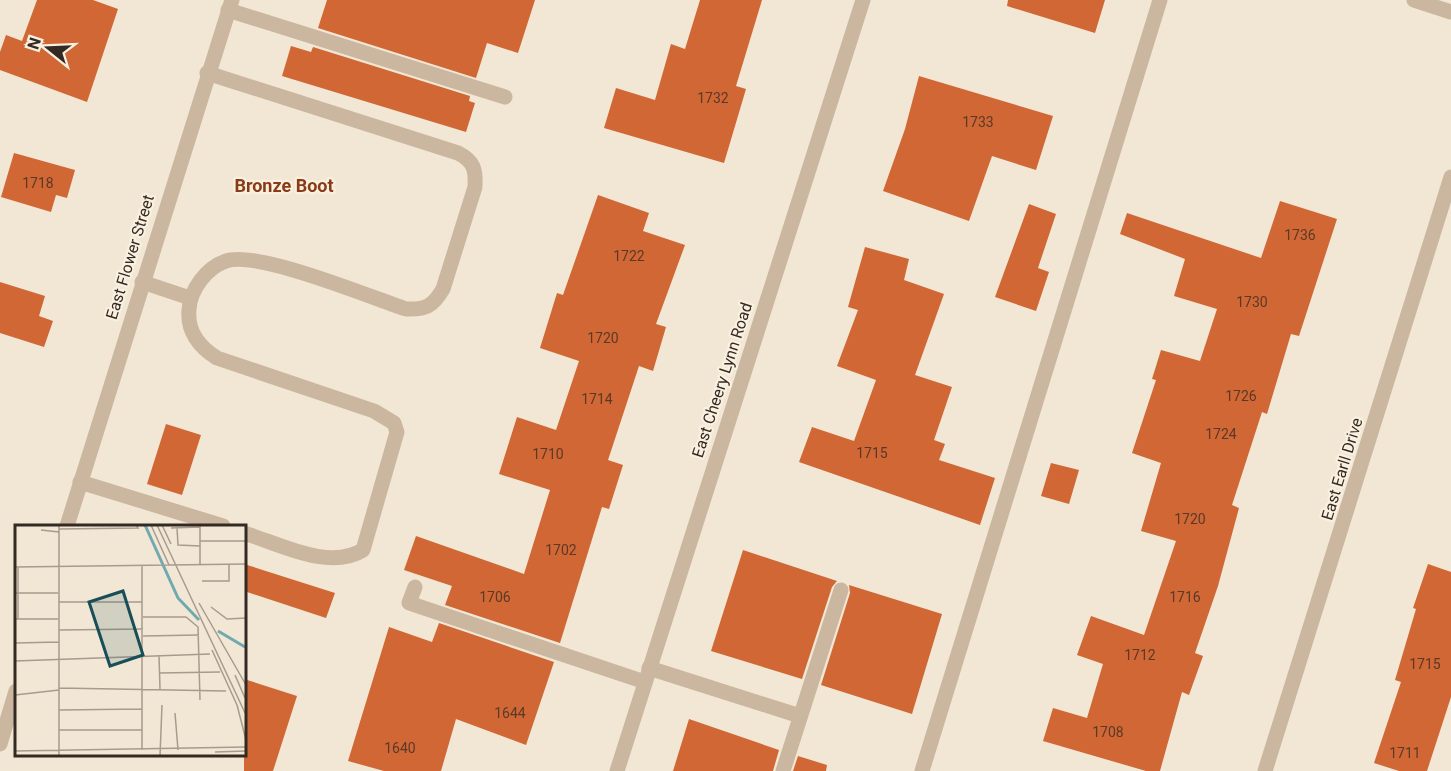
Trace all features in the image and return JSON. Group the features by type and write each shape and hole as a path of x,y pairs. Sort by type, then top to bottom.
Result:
{"street":[{"name":"East Cheery Lynn Road","path":"617,771 863,0"},
{"path":"922,771 1160,0"},
{"path":"1414,0 1451,12"},
{"path":"230,5 505,97"},
{"name":"East Flower Street","path":"67,525 230,5"},
{"path":"207,73 458,153 468,158 474,165 475,188 443,289 434,303 422,310 406,309 265,262 226,261 212,270 199,283 190,298 188,318 202,348 209,353 374,411 394,423 397,432 363,550 350,557 334,559 246,534"},
{"name":"East Earll Drive","path":"1265,771 1451,177"},
{"path":"142,282 190,298"},
{"path":"80,482 220,525"},
{"path":"414,587 409,603 647,675 800,716"},
{"path":"783,771 841,590"},
{"path":"0,744 15,694"}],"building":[{"path":"37,0 93,0 118,9 87,102 0,70 0,52 6,35 22,41"},
{"path":"327,0 535,0 518,53 487,43 476,78 318,28"},
{"path":"700,0 762,0 736,86 746,89 724,163 604,128 616,88 655,100 671,44 685,49"},
{"path":"1008,0 1105,0 1095,33 1007,6"},
{"path":"291,46 311,52 313,47 470,96 469,101 475,103 466,132 282,76"},
{"path":"919,76 1053,116 1036,170 992,156 969,221 883,191 905,129"},
{"path":"14,153 75,170 67,198 56,195 51,212 1,197"},
{"path":"598,195 649,213 643,231 685,245 656,324 666,327 653,371 639,366 608,460 623,465 609,509 602,507 560,643 445,605 452,586 404,570 416,536 524,574 550,490 499,474 517,417 556,430 579,361 540,348 557,293 563,295"},
{"path":"1280,201 1337,219 1299,336 1291,334 1267,414 1262,412 1232,505 1239,508 1218,586 1195,653 1203,656 1189,695 1182,692 1160,771 1146,771 1043,741 1053,708 1087,718 1103,664 1077,655 1091,616 1144,635 1176,541 1141,531 1161,463 1132,453 1156,380 1152,379 1161,350 1200,361 1217,309 1174,296 1185,259 1120,234 1127,213 1261,258"},
{"path":"1029,204 1056,214 1038,268 1049,272 1036,311 995,297"},
{"path":"865,247 909,259 904,280 944,294 915,375 952,387 934,440 945,444 939,460 995,478 980,525 799,462 812,427 854,441 876,380 837,366 858,310 848,307"},
{"path":"0,282 45,296 39,316 53,321 44,347 0,333"},
{"path":"166,424 201,435 182,495 147,484"},
{"path":"1051,463 1079,470 1069,504 1041,496"},
{"path":"743,550 837,581 832,587 802,679 711,651"},
{"path":"1428,564 1451,572 1451,697 1427,771 1399,771 1374,763 1401,682 1395,680 1416,609 1413,608"},
{"path":"246,565 335,593 326,618 246,592"},
{"path":"849,585 942,614 912,714 821,685 850,593"},
{"path":"439,623 554,662 526,745 456,719 441,771 384,771 348,761 389,627 432,642"},
{"path":"246,680 297,696 273,771 244,771"},
{"path":"689,719 779,750 773,771 673,771"},
{"path":"798,756 827,765 826,771 793,771"}],"district":[{"name":"Bronze Boot","path":"284,185"}]}
